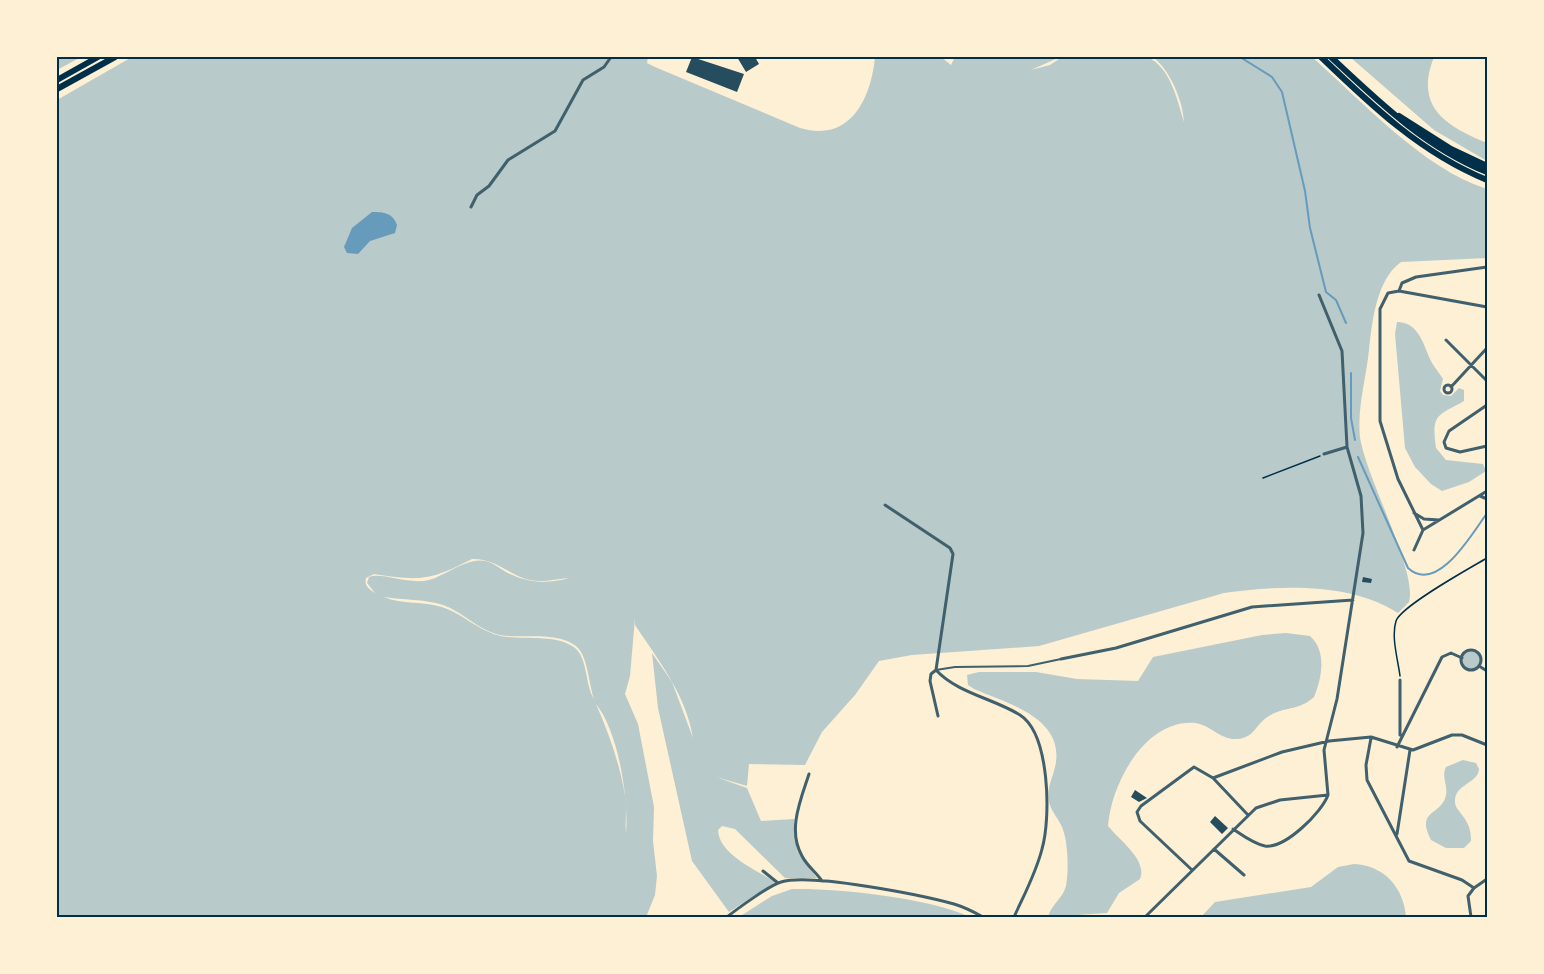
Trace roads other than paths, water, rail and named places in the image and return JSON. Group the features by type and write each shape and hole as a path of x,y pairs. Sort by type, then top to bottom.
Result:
{"highway":[{"path":"57,80 98,57"},
{"path":"57,89 115,57"},
{"path":"1321,57 1408,137 1445,161 1487,180"},
{"path":"1331,57 1419,136 1449,155 1487,172"},
{"path":"1388,110 1451,149 1487,166"}],"street":[{"path":"471,207 477,195 489,186 508,160 555,131 583,80 604,67 611,57"},
{"path":"1399,291 1401,284 1412,278 1487,267"},
{"path":"1423,530 1398,479 1382,427 1380,309 1388,293 1399,291 1487,307"},
{"path":"1233,829 1263,846 1273,846 1309,822 1328,795 1324,757 1337,699 1353,600 1362,542 1363,511 1355,471 1347,447 1342,351 1319,295"},
{"path":"1446,340 1487,381"},
{"path":"1451,387 1487,348"},
{"path":"1487,405 1452,429 1444,442 1446,448 1457,452 1487,446"},
{"path":"1324,454 1347,447"},
{"path":"1414,549 1423,530 1487,491"},
{"path":"1480,496 1486,498"},
{"path":"885,506 950,548 952,554 936,670"},
{"path":"1413,513 1424,519 1440,520"},
{"path":"938,716 930,681 931,674 936,670 956,667 1028,666 1116,648 1242,608 1353,600"},
{"path":"1397,747 1442,657 1451,653 1462,658 1467,668 1472,670 1479,666 1481,658 1476,651 1467,651 1462,658"},
{"path":"1479,666 1487,671"},
{"path":"936,670 948,680 1020,715 1033,725 1037,734 1046,784 1046,834 1033,875 1014,917"},
{"path":"1400,680 1400,737"},
{"path":"1213,778 1282,752 1326,742 1371,737 1410,750 1457,735 1476,738 1487,745"},
{"path":"1371,737 1366,765 1367,780 1410,863 1452,876 1474,888"},
{"path":"1396,835 1410,750"},
{"path":"1192,870 1140,821 1137,812 1190,767 1200,768 1213,778 1248,815"},
{"path":"809,774 797,814 796,841 803,858 822,881"},
{"path":"1145,917 1248,815 1272,802 1328,795"},
{"path":"1214,849 1244,875"},
{"path":"763,871 778,883"},
{"path":"1471,917 1468,900 1474,888 1487,879"},
{"path":"727,917 778,883 822,881 950,903 983,917"}],"water":[{"path":"372,212 384,213 393,218 397,225 395,233 370,241 358,254 347,253 344,247 352,228"}],"waterway":[{"path":"1240,57 1272,77 1282,92 1305,191 1310,228 1326,292 1336,300 1346,323"},
{"path":"1351,373 1351,418 1355,440"},
{"path":"1358,457 1408,568 1419,574 1430,574 1442,568 1463,547 1487,513"}]}
